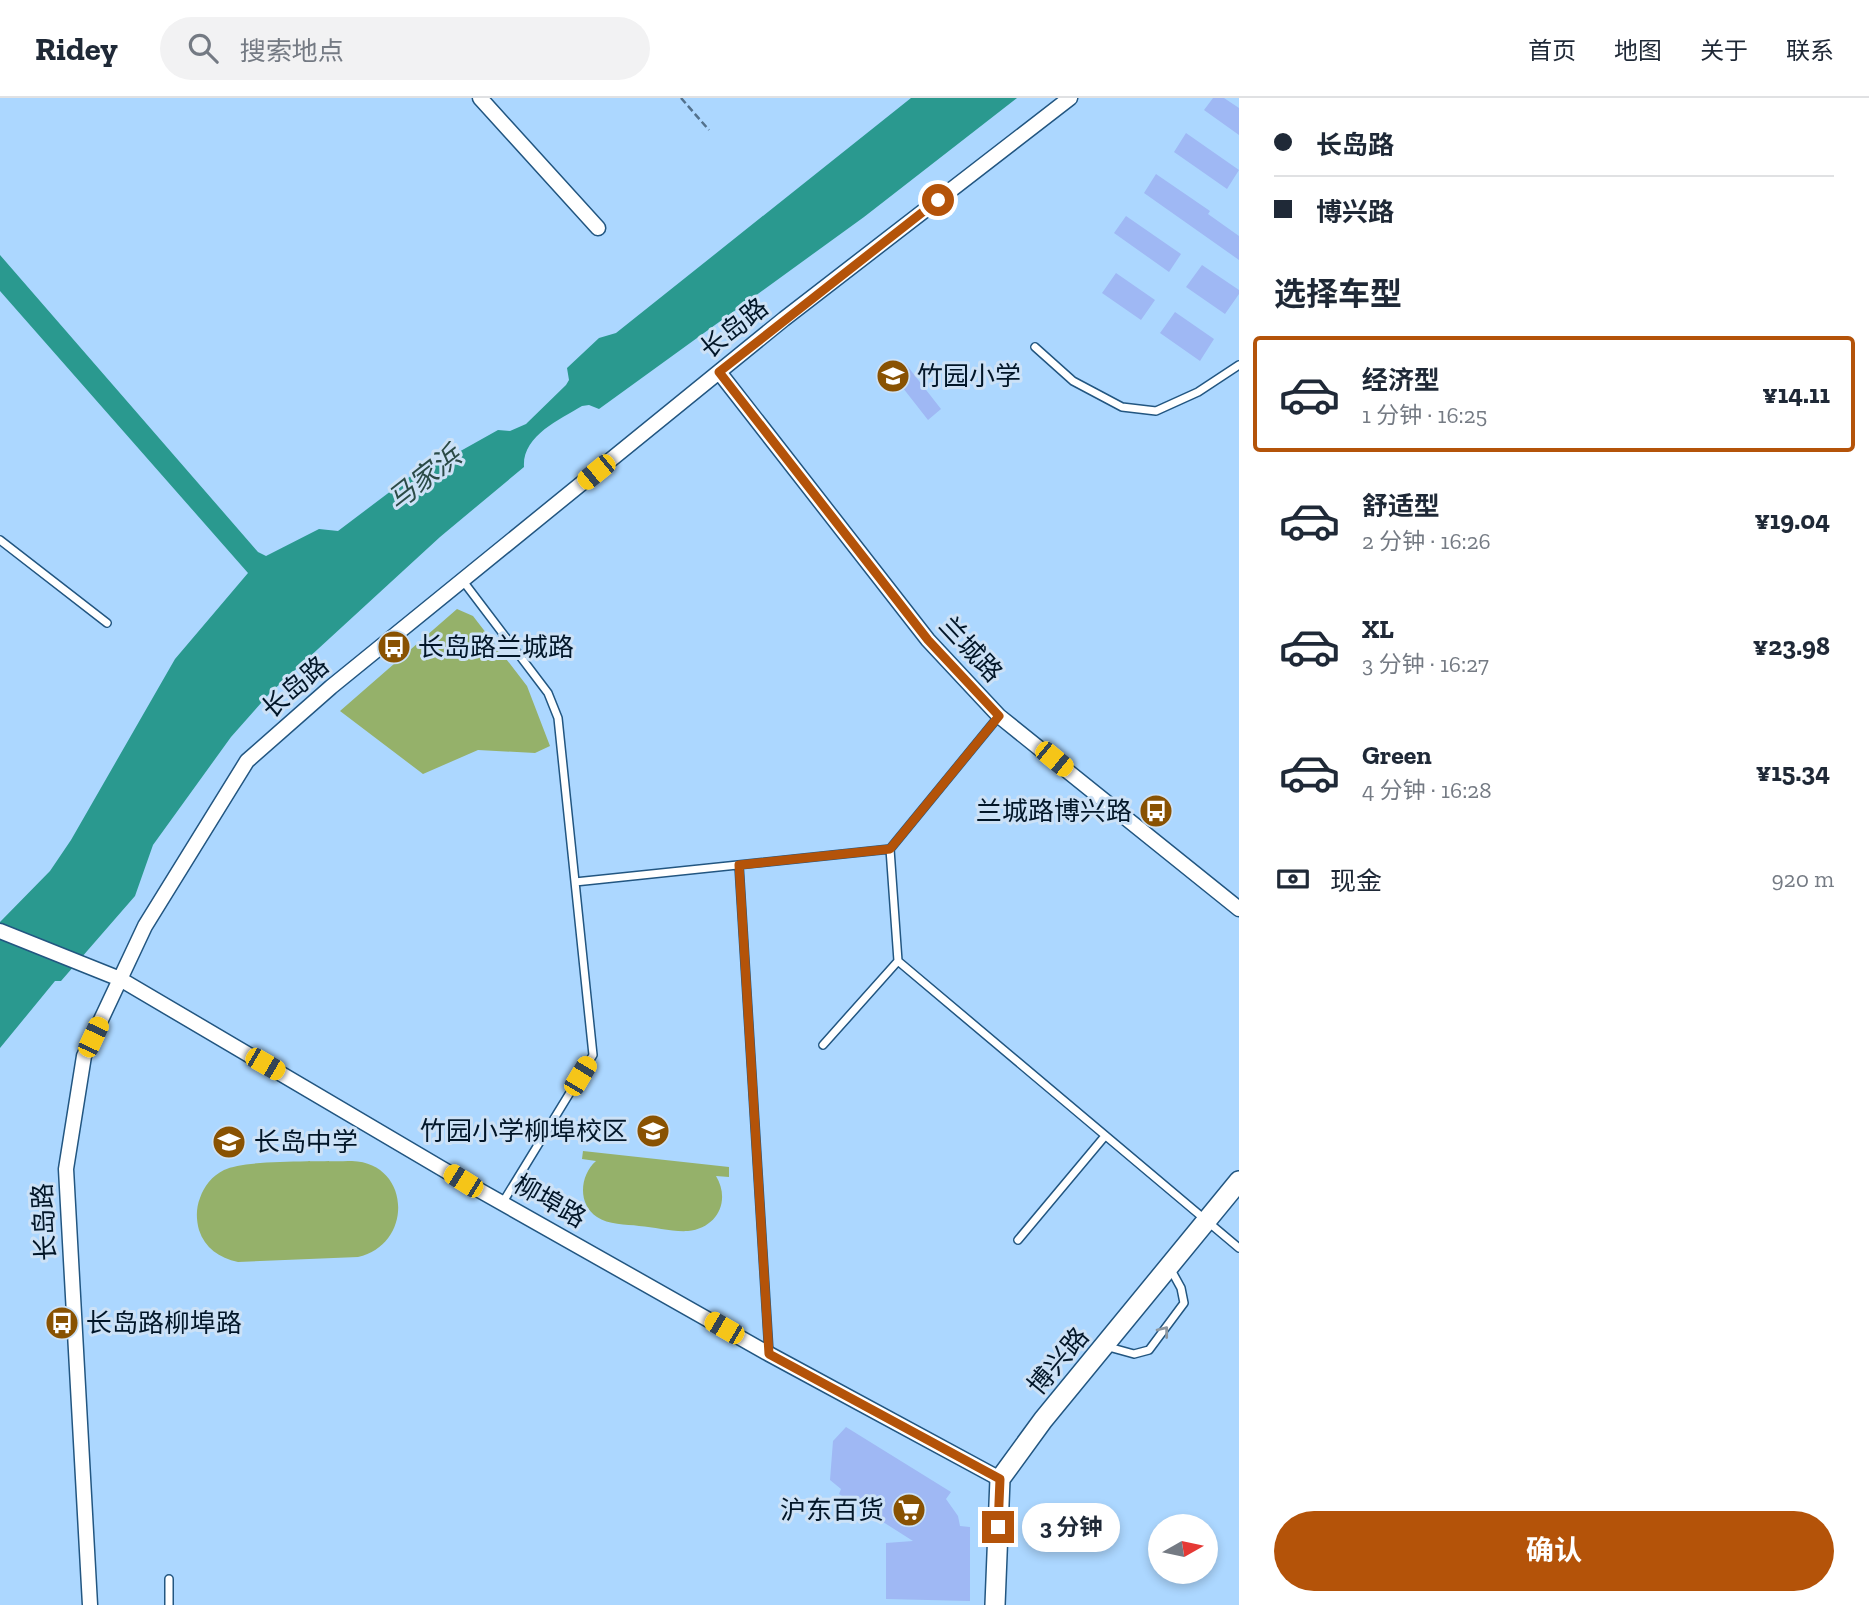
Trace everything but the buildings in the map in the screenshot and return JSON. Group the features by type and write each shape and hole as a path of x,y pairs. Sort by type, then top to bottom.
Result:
{"street":[{"path":"480,98 598,228"},
{"name":"长岛路","path":"90,1605 66,1169 84,1056 145,926 247,761 331,687 719,372 1070,98"},
{"name":"兰城路","path":"719,372 928,640 999,716 1239,909"},
{"name":"柳埠路","path":"0,931 120,979 769,1354 1000,1479"},
{"name":"博兴路","path":"1000,1479 1043,1420 1239,1181"},
{"path":"995,1605 1000,1479"}],"lane":[{"path":"1035,347 1073,381 1122,407 1156,411 1198,391 1239,365"},
{"path":"0,540 107,623"},
{"path":"462,580 548,693 558,718 593,1055 503,1202"},
{"path":"999,716 890,849 898,961 1239,1248"},
{"path":"575,882 890,849"},
{"path":"739,865 769,1354"},
{"path":"822,1045 898,961"},
{"path":"1018,1240 1105,1136"},
{"path":"1105,1346 1134,1354 1149,1350 1184,1303 1181,1288 1169,1268"},
{"path":"169,1579 169,1605"}],"path":[{"path":"681,98 709,131"}],"shaded area":[{"path":"457,609 473,616 527,686 550,746 535,753 478,750 423,774 340,711"},
{"path":"583,1151 729,1167 729,1177 716,1176 722,1195 719,1212 707,1225 688,1231 601,1220 586,1205 584,1181 596,1161 582,1159"},
{"path":"352,1161 371,1165 386,1175 395,1189 398,1205 396,1221 389,1237 376,1249 358,1257 238,1262 214,1251 199,1230 197,1210 204,1189 224,1170 249,1164"}],"water":[{"name":"马家浜","path":"911,98 1017,98 864,217 599,409 589,405 582,406 553,423 535,438 525,456 524,467 440,537 269,694 231,737 153,845 135,896 61,981 55,981 0,1048 0,922 50,871 71,840 175,659 248,573 0,291 0,255 258,552 266,556 319,529 338,531 436,457 448,458 498,430 510,431 526,424 566,385 569,380 567,368 599,338 616,333"}],"place":[{"name":"竹园小学","path":"893,376"},
{"name":"长岛路兰城路","path":"394,647"},
{"name":"兰城路博兴路","path":"1156,811"},
{"name":"竹园小学柳埠校区","path":"653,1131"},
{"name":"长岛中学","path":"229,1142"},
{"name":"长岛路柳埠路","path":"62,1323"},
{"name":"沪东百货","path":"909,1510"}],"route":[{"path":"938,200 719,372 928,640 999,716 890,849 739,865 769,1354 1000,1479 998,1527"}]}
